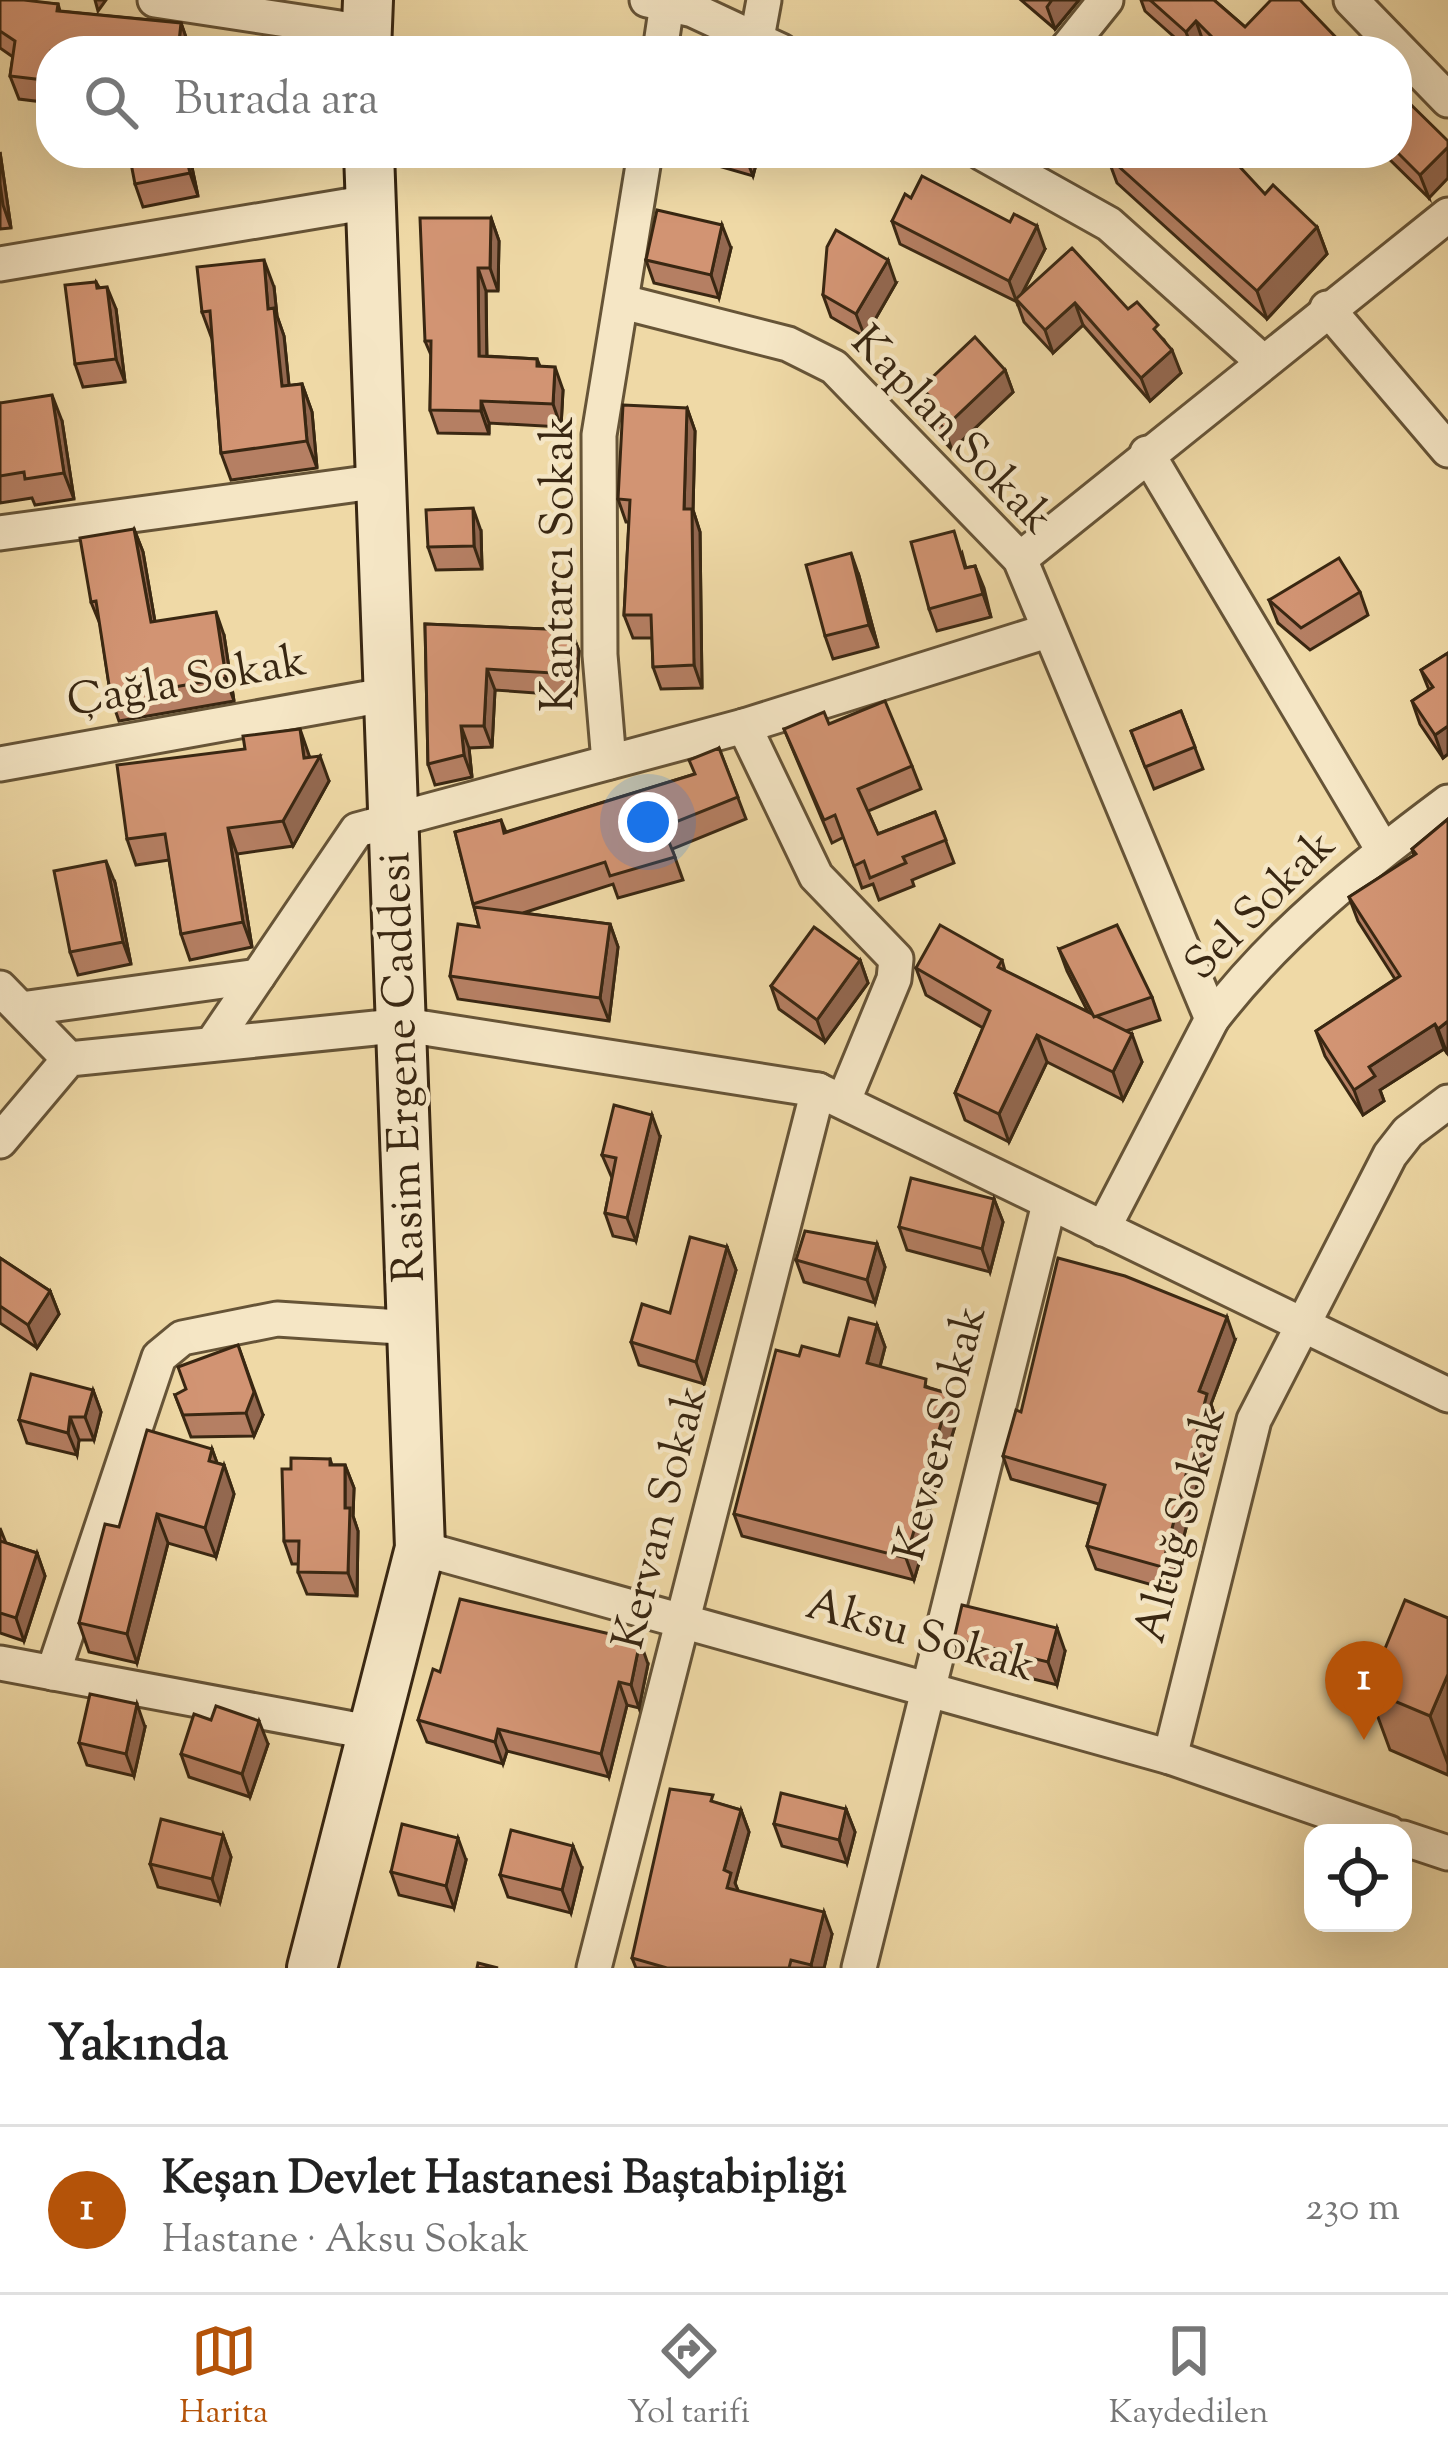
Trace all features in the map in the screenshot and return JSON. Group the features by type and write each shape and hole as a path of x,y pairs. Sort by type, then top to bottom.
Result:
{"main road":[{"name":"Rasim Ergene Caddesi","path":"312,1968 420,1548 405,1025 369,168"}],"street":[{"path":"155,0 367,28"},
{"path":"764,0 768,36"},
{"path":"1077,36 1106,0"},
{"path":"1351,0 1386,36"},
{"path":"659,36 657,2 746,36"},
{"path":"1412,63 1448,100"},
{"name":"Kantarcı Sokak","path":"609,762 600,655 597,480 605,393 643,168"},
{"path":"1009,168 1109,224 1262,361"},
{"path":"0,264 370,202"},
{"path":"1020,559 1448,215"},
{"name":"Kaplan Sokak","path":"622,302 788,344 834,367 1020,559 1212,1018"},
{"path":"1327,308 1448,450"},
{"path":"1147,453 1383,850"},
{"path":"0,533 381,481"},
{"path":"212,1044 357,830 744,726 1047,631"},
{"name":"Çağla Sokak","path":"0,764 390,694"},
{"name":"Kervan Sokak","path":"594,1968 685,1618 831,1095 894,979 896,959 816,876 744,726"},
{"name":"Sel Sokak","path":"1103,1229 1212,1018 1296,926 1383,850 1448,802"},
{"path":"10,998 258,976"},
{"path":"10,998 69,1059"},
{"path":"0,1141 69,1059 405,1025 831,1095 1448,1395"},
{"name":"Altuğ Sokak","path":"1170,1757 1253,1420 1299,1323 1390,1155 1418,1122 1448,1102"},
{"name":"Kevser Sokak","path":"859,1968 925,1687 1049,1204"},
{"path":"53,1673 159,1357 168,1346 182,1338 278,1318 415,1328"},
{"name":"Aksu Sokak","path":"420,1548 685,1618 1170,1757 1363,1824"},
{"path":"0,1663 374,1733"},
{"path":"1412,1841 1448,1853"}],"building":[{"path":"0,0 58,4 57,11 181,23 180,36 36,36 36,79 10,76 15,41 0,31"},
{"path":"1150,0 1214,0 1245,27 1271,0 1300,0 1335,36 1211,36 1196,21 1186,32"},
{"path":"1412,106 1448,141 1448,147 1420,175 1412,167"},
{"path":"132,168 189,168 190,173 135,184"},
{"path":"1120,168 1241,168 1265,194 1273,185 1317,227 1257,291"},
{"path":"922,176 1010,222 1014,214 1037,226 1009,281 892,221 905,194 911,198"},
{"path":"657,210 722,225 711,275 646,260"},
{"path":"420,218 491,218 490,268 478,268 479,356 537,359 537,366 555,367 553,404 481,401 481,411 430,410 431,341 425,341"},
{"path":"836,230 888,260 856,314 823,295 827,247"},
{"path":"1072,248 1128,309 1137,302 1172,350 1141,378 1075,303 1045,330 1016,299"},
{"path":"264,260 282,386 302,384 307,441 221,453 210,311 202,312 197,267"},
{"path":"96,282 97,288 107,287 116,359 75,364 65,285"},
{"path":"975,337 1005,370 944,428 924,407 933,399 921,388"},
{"path":"52,395 64,473 25,479 24,472 0,476 0,403"},
{"path":"623,405 687,408 684,509 692,509 694,665 653,667 651,615 624,615 630,500 618,499"},
{"path":"473,508 474,546 428,547 426,510"},
{"path":"134,529 151,622 216,612 226,678 111,698 96,601 91,602 80,538"},
{"path":"954,531 965,568 975,566 983,594 929,609 911,542"},
{"path":"851,553 869,625 825,636 806,565"},
{"path":"1339,558 1360,592 1301,628 1269,600"},
{"path":"425,624 571,630 568,674 487,669 484,726 461,726 464,755 428,764"},
{"path":"1448,653 1448,726 1435,735 1412,701 1433,687 1421,670"},
{"path":"885,701 912,766 858,789 878,834 935,812 946,840 903,857 906,863 870,878 864,861 854,866 835,815 824,820 784,729 824,712 829,724"},
{"path":"1181,711 1195,747 1145,767 1131,731"},
{"path":"300,729 304,758 320,756 283,821 228,828 243,922 181,934 165,834 127,839 117,765 245,749 243,736"},
{"path":"719,748 738,797 663,827 675,857 610,876 605,862 473,904 455,832 501,820 504,833 695,774 689,760"},
{"path":"1448,819 1448,1021 1438,1029 1435,1024 1369,1067 1375,1076 1354,1090 1316,1031 1400,976 1349,897 1416,854 1412,849"},
{"path":"106,861 123,942 70,952 54,871"},
{"path":"474,907 610,924 600,998 450,976 458,924 479,927"},
{"path":"940,925 1002,960 998,967 1132,1034 1113,1072 1037,1035 999,1114 955,1093 990,1011 916,968"},
{"path":"1117,925 1152,997 1094,1017 1059,949"},
{"path":"814,927 860,960 817,1020 771,986"},
{"path":"614,1105 652,1115 627,1218 605,1213 616,1158 602,1155"},
{"path":"911,1178 994,1199 982,1249 899,1227"},
{"path":"805,1231 877,1244 867,1280 796,1260"},
{"path":"690,1237 727,1247 696,1362 631,1342 642,1304 670,1313"},
{"path":"0,1258 50,1291 28,1325 0,1306"},
{"path":"1058,1258 1125,1276 1227,1317 1199,1391 1207,1394 1162,1567 1087,1546 1105,1485 1003,1456 1016,1410 1021,1412"},
{"path":"849,1318 877,1325 867,1363 926,1379 925,1387 950,1394 913,1516 918,1517 906,1558 734,1514 776,1350 799,1356 802,1346 839,1356"},
{"path":"238,1345 254,1392 246,1413 183,1415 175,1395 186,1389 178,1367"},
{"path":"31,1374 93,1390 85,1417 70,1417 68,1433 19,1420"},
{"path":"147,1430 212,1449 209,1461 224,1465 205,1528 157,1514 127,1634 79,1623 105,1524 119,1527"},
{"path":"291,1458 330,1459 330,1465 345,1465 345,1508 350,1508 348,1573 298,1572 299,1541 284,1541 282,1469 291,1469"},
{"path":"0,1541 37,1553 16,1618 0,1613"},
{"path":"460,1599 640,1641 631,1685 619,1682 601,1754 498,1729 495,1742 418,1720 433,1669 440,1672"},
{"path":"1405,1600 1448,1618 1448,1674 1430,1716 1368,1690"},
{"path":"962,1605 1057,1628 1048,1662 954,1639"},
{"path":"90,1694 137,1704 126,1754 79,1743"},
{"path":"216,1706 259,1721 242,1774 181,1754 194,1714 211,1720"},
{"path":"670,1789 713,1795 711,1801 741,1810 724,1870 731,1873 727,1888 824,1912 811,1965 791,1960 789,1968 667,1968 632,1958"},
{"path":"781,1793 846,1809 839,1840 774,1824"},
{"path":"161,1819 223,1835 212,1879 150,1864"},
{"path":"402,1824 458,1838 446,1886 391,1872"},
{"path":"511,1830 573,1846 562,1890 500,1875"}],"place":[{"name":"Keşan Devlet Hastanesi Baştabipliği","path":"1364,1740"}]}
